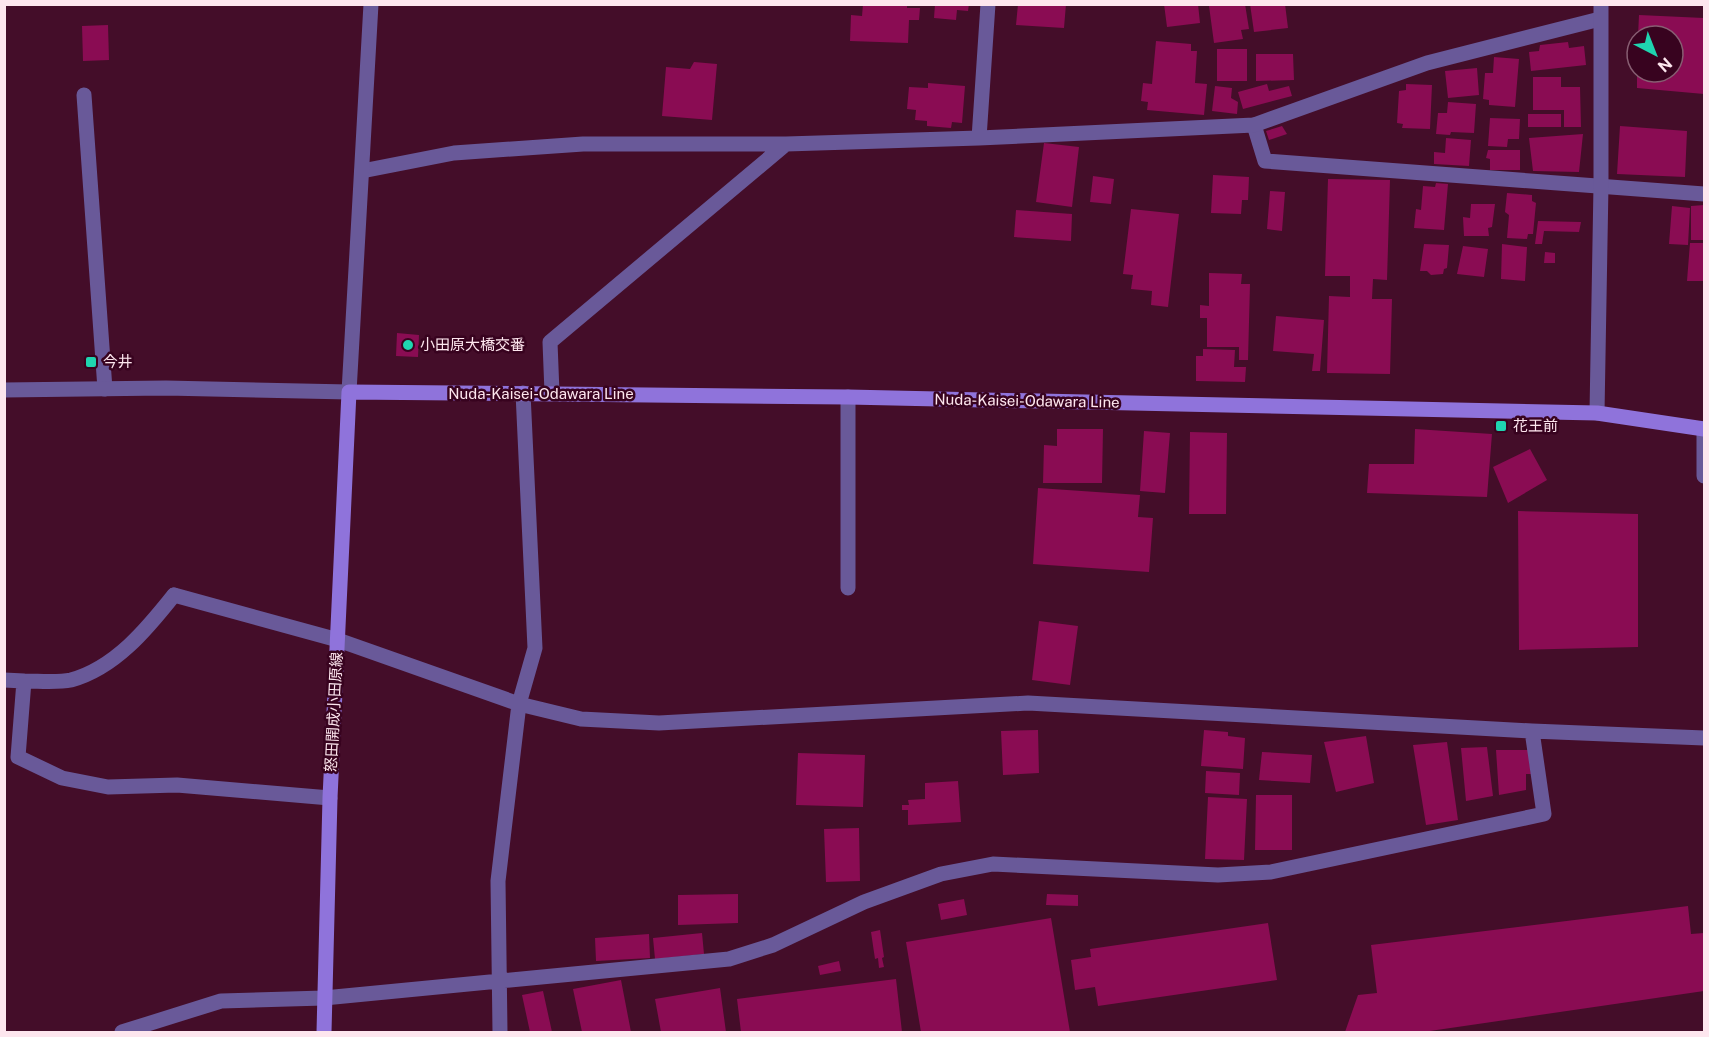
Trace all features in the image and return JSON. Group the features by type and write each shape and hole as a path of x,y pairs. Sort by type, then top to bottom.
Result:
{"main road":[{"name":"Nuda-Kaisei-Odawara Line","path":"349,392 848,397 1597,413 1704,429"},
{"name":"怒田開成小田原線","path":"324,1032 330,798 349,392"}],"street":[{"path":"4,390 166,388 349,392 371,4"},
{"path":"979,138 988,4"},
{"path":"362,171 454,153 583,144 786,144 979,138 1254,125 1427,63 1600,12 1601,186 1597,413"},
{"path":"84,95 105,388"},
{"path":"1254,125 1265,161 1704,194"},
{"path":"552,393 550,342 786,144"},
{"path":"500,1032 498,881 519,705 536,648 523,393"},
{"path":"848,397 848,588"},
{"path":"1704,429 1704,476"},
{"path":"4,680 70,680 108,663 147,628 174,595 338,640 519,705 581,719 659,723 1028,704 1704,738"},
{"path":"24,681 11,758 62,778 108,787 177,785 330,798"},
{"path":"122,1032 221,1001 324,999 729,959 774,945 864,902 930,878 993,864 1218,875 1271,872 1544,814 1532,731"}],"building":[{"path":"863,4 907,4 907,8 920,8 919,20 909,20 908,43 850,41 851,15 862,16"},
{"path":"935,4 969,4 968,11 957,10 956,20 934,18"},
{"path":"1018,4 1066,4 1064,28 1016,25"},
{"path":"1164,4 1198,4 1200,23 1167,27"},
{"path":"1245,4 1249,29 1241,30 1243,39 1214,43 1209,6"},
{"path":"1250,4 1285,4 1288,28 1254,32"},
{"path":"1639,15 1704,18 1704,94 1637,88 1637,84 1685,84 1685,24 1639,24"},
{"path":"108,25 109,60 83,61 82,26"},
{"path":"1156,41 1191,44 1191,51 1197,51 1195,83 1207,84 1204,115 1147,110 1148,102 1141,101 1143,83 1152,84"},
{"path":"1568,42 1569,48 1584,46 1586,65 1531,71 1529,52 1539,51 1540,45"},
{"path":"1217,49 1247,49 1247,81 1217,81"},
{"path":"1256,54 1293,54 1294,80 1256,81"},
{"path":"1494,57 1519,59 1515,107 1489,105 1489,100 1483,99 1485,73 1493,73"},
{"path":"694,62 717,64 712,120 662,116 666,67 690,69"},
{"path":"1477,68 1479,95 1448,98 1445,71"},
{"path":"1533,77 1561,77 1561,87 1580,87 1581,127 1564,127 1564,110 1533,110"},
{"path":"928,83 965,86 962,123 952,122 951,128 927,126 927,121 915,120 916,110 907,109 909,87 928,88"},
{"path":"1267,84 1269,91 1289,86 1292,96 1243,109 1238,92"},
{"path":"1406,84 1432,85 1430,129 1402,128 1403,124 1397,123 1399,91 1406,90"},
{"path":"1215,86 1232,88 1231,98 1238,102 1237,114 1212,111"},
{"path":"1448,102 1476,104 1474,133 1436,134 1438,113 1447,113"},
{"path":"1528,114 1561,114 1561,127 1528,127"},
{"path":"1490,118 1520,119 1519,139 1508,139 1507,147 1488,146"},
{"path":"1282,126 1287,134 1269,140 1266,131"},
{"path":"1620,126 1687,131 1685,177 1617,174"},
{"path":"1583,134 1579,172 1533,171 1529,138"},
{"path":"1446,138 1471,140 1469,166 1434,164 1434,152 1445,153"},
{"path":"1044,143 1079,147 1072,207 1036,202"},
{"path":"1488,150 1520,150 1520,170 1490,170 1490,159 1486,158"},
{"path":"1213,175 1249,177 1248,200 1242,200 1241,214 1211,213"},
{"path":"1093,176 1114,179 1111,204 1090,202"},
{"path":"1328,179 1390,180 1387,280 1373,279 1372,299 1392,299 1390,374 1327,373 1329,296 1350,297 1350,276 1325,276"},
{"path":"1436,183 1448,184 1444,230 1414,228 1416,209 1421,210 1423,186 1435,187"},
{"path":"1270,191 1285,192 1282,231 1267,229"},
{"path":"1507,193 1532,195 1532,201 1536,203 1533,234 1528,234 1527,239 1507,238 1509,215 1505,212"},
{"path":"1471,204 1495,204 1492,227 1488,228 1489,236 1464,236 1463,217 1470,218"},
{"path":"1704,205 1704,240 1691,240 1691,206"},
{"path":"1672,206 1690,208 1688,245 1669,244"},
{"path":"1131,209 1179,214 1168,307 1151,305 1152,291 1131,289 1133,275 1123,274"},
{"path":"1016,210 1072,214 1071,241 1014,237"},
{"path":"1538,221 1581,222 1579,232 1544,231 1542,244 1535,244"},
{"path":"1690,243 1704,243 1704,281 1687,281"},
{"path":"1424,244 1449,245 1447,268 1444,269 1443,274 1431,275 1427,271 1420,271"},
{"path":"1502,244 1527,247 1525,281 1501,279"},
{"path":"1463,246 1488,249 1484,277 1457,274"},
{"path":"1545,252 1555,253 1555,263 1544,263"},
{"path":"1209,273 1242,274 1241,284 1250,284 1248,360 1239,360 1239,347 1207,347 1207,318 1200,318 1200,305 1209,306"},
{"path":"1276,316 1324,320 1320,371 1312,371 1314,354 1273,351"},
{"name":"小田原大橋交番","path":"397,333 419,335 418,357 396,356"},
{"path":"1203,349 1235,350 1234,367 1246,367 1245,382 1196,381 1196,356 1203,356"},
{"path":"1057,429 1103,429 1102,483 1043,483 1044,445 1057,446"},
{"path":"1415,429 1492,434 1487,497 1367,493 1369,464 1414,464"},
{"path":"1144,431 1170,433 1165,493 1140,491"},
{"path":"1190,432 1227,433 1226,514 1189,514"},
{"path":"1530,449 1547,480 1508,503 1493,467"},
{"path":"1038,488 1140,495 1138,517 1153,518 1149,572 1033,564"},
{"path":"1518,511 1638,514 1638,647 1519,650"},
{"path":"1039,621 1078,626 1070,685 1032,680"},
{"path":"1038,730 1039,773 1003,775 1001,731"},
{"path":"1204,730 1228,732 1228,736 1245,738 1243,769 1201,766"},
{"path":"1366,736 1374,783 1336,792 1324,742"},
{"path":"1447,742 1458,820 1426,825 1413,745"},
{"path":"1487,747 1493,796 1466,801 1461,748"},
{"path":"1496,750 1528,750 1531,774 1526,774 1526,790 1499,795"},
{"path":"1262,752 1312,755 1310,783 1259,780"},
{"path":"798,753 865,755 863,807 796,805"},
{"path":"1206,771 1240,773 1239,795 1205,793"},
{"path":"958,781 961,822 908,825 908,810 902,810 902,805 909,805 908,800 925,799 925,783"},
{"path":"1256,795 1292,795 1292,850 1255,850"},
{"path":"1208,797 1247,799 1244,860 1205,859"},
{"path":"859,828 860,881 826,882 824,829"},
{"path":"738,894 738,923 678,925 678,895"},
{"path":"1047,894 1078,895 1078,906 1046,905"},
{"path":"964,899 967,915 941,920 938,904"},
{"path":"1688,906 1691,934 1704,933 1704,991 1423,1032 1345,1032 1358,995 1377,993 1371,945"},
{"path":"1051,918 1070,1032 921,1032 906,942"},
{"path":"1268,923 1277,980 1098,1006 1095,987 1075,990 1071,960 1091,957 1090,949"},
{"path":"880,930 884,967 879,968 878,958 875,959 871,932"},
{"path":"702,933 704,954 655,959 653,938"},
{"path":"649,934 650,958 596,961 595,938"},
{"path":"839,961 841,971 820,975 818,966"},
{"path":"896,979 902,1032 741,1032 737,999"},
{"path":"621,980 631,1032 582,1032 573,989"},
{"path":"720,988 726,1032 661,1032 655,999"},
{"path":"543,991 552,1032 530,1032 522,995"}],"place":[{"name":"小田原大橋交番","path":"408,345"},
{"name":"今井","path":"91,362"},
{"name":"花王前","path":"1501,426"}]}
